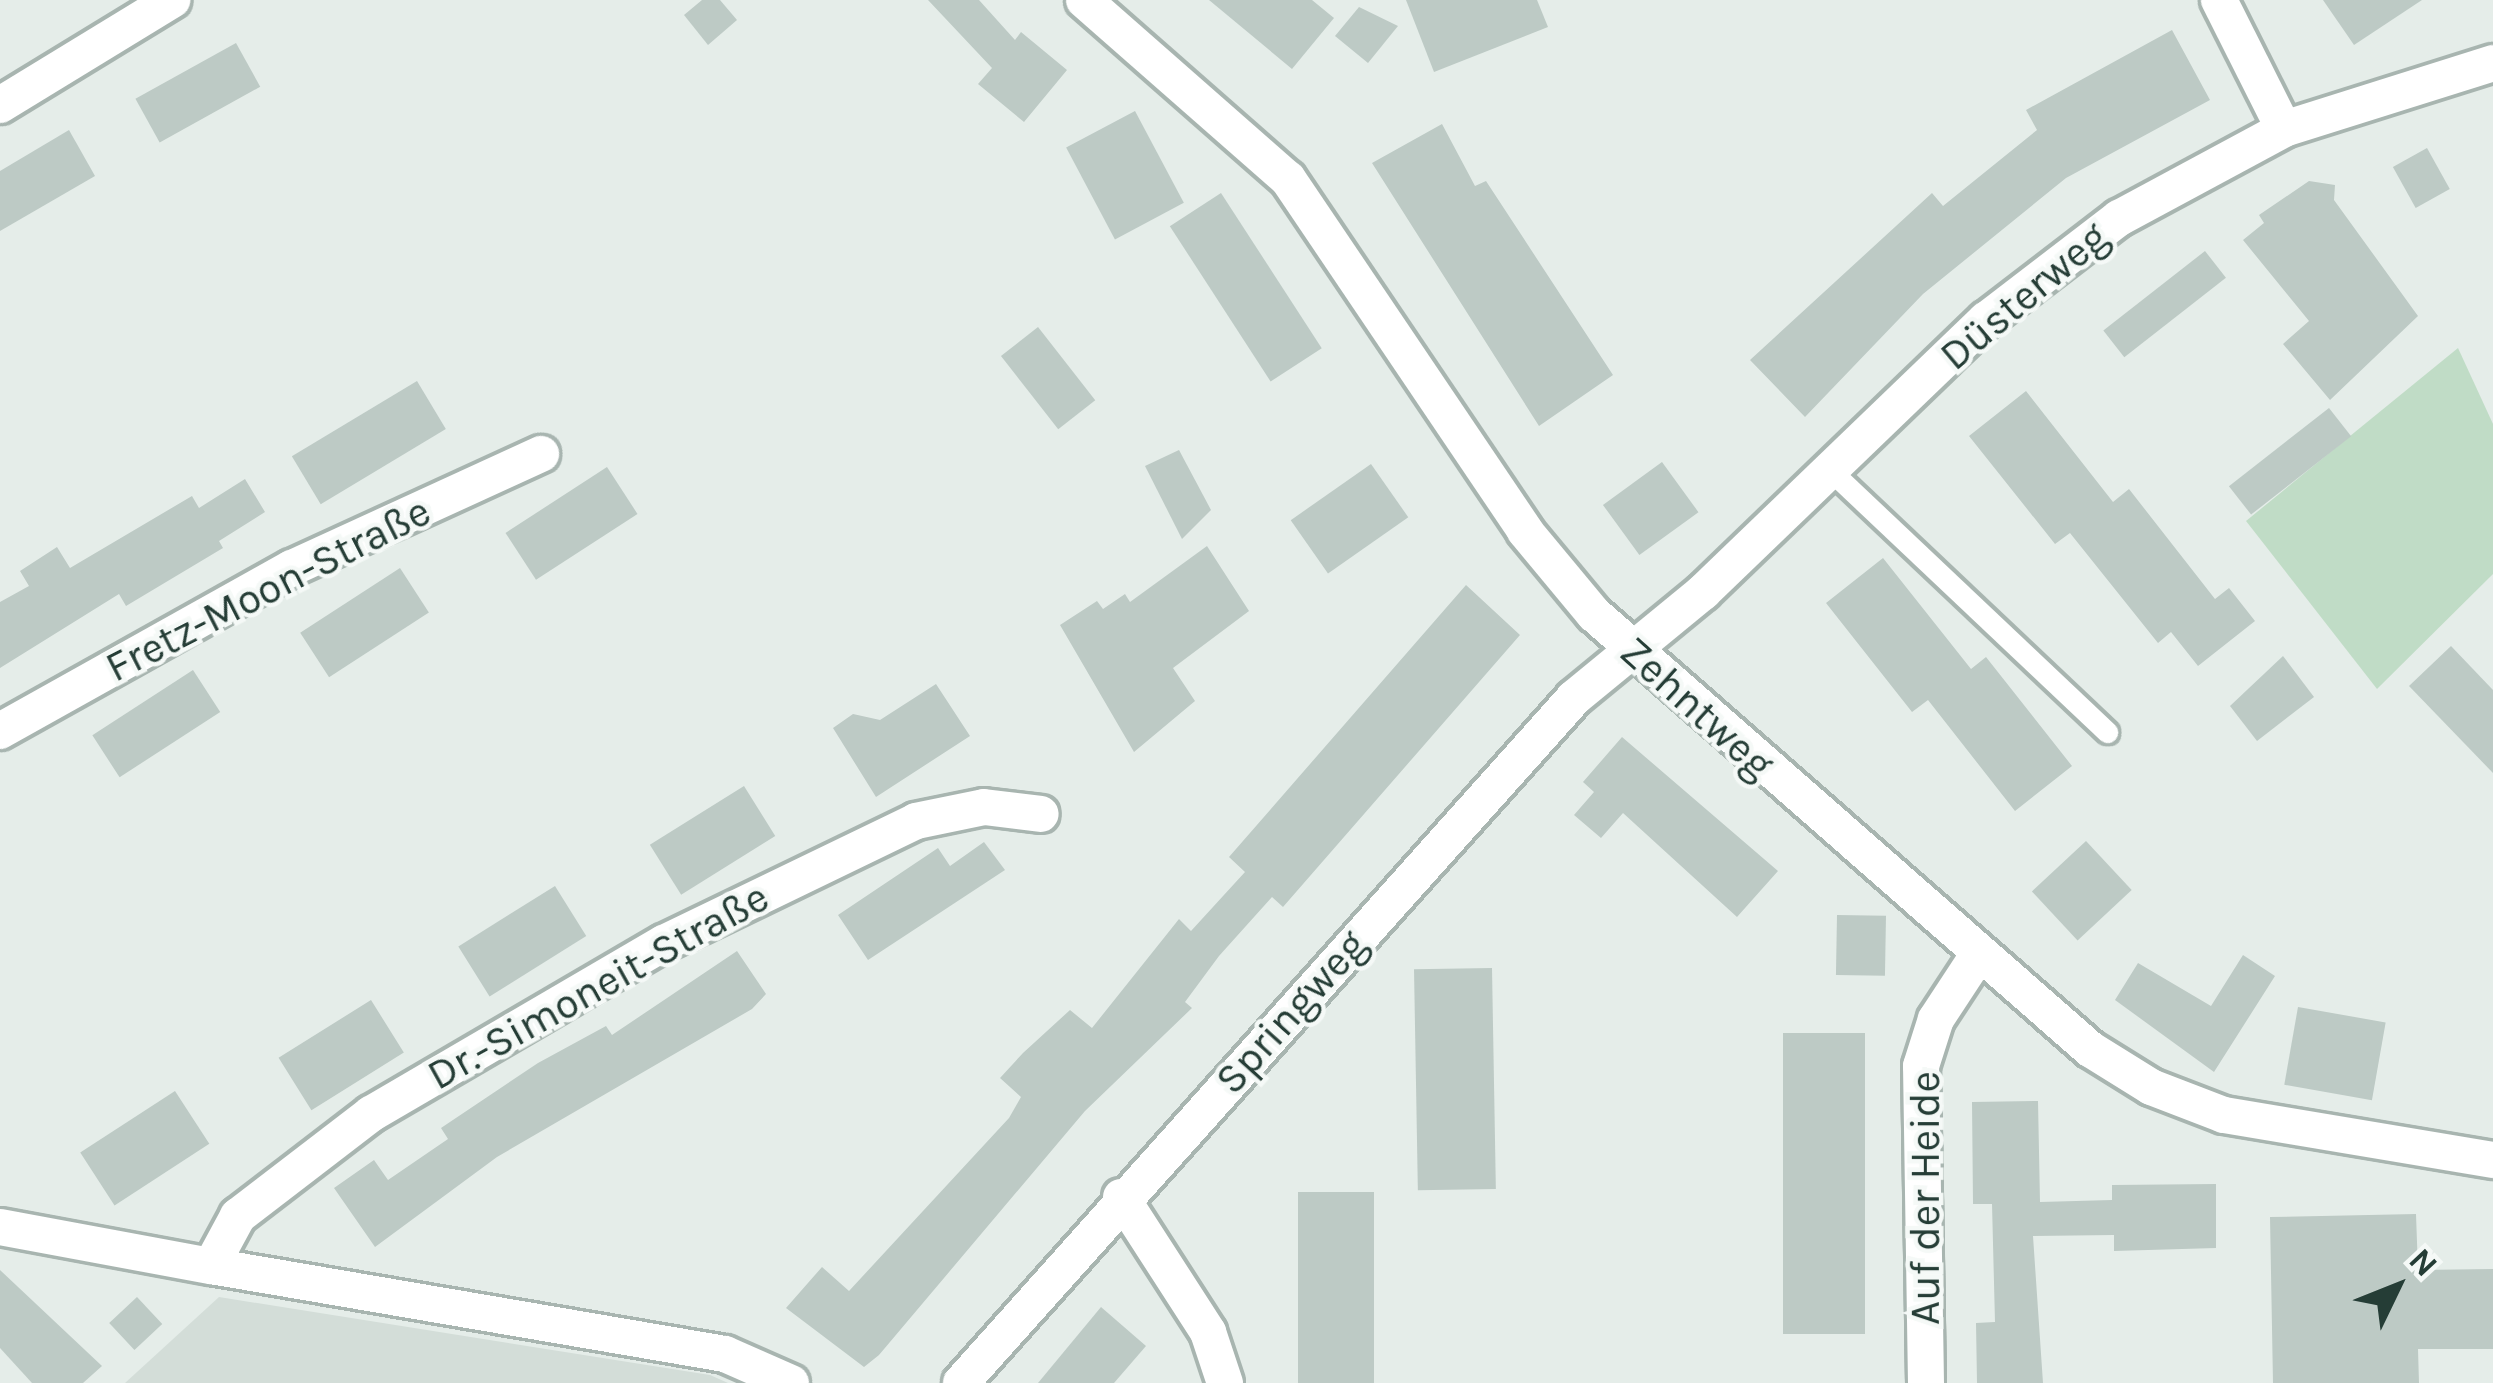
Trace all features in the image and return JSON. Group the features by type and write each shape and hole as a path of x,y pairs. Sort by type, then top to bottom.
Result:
{"street":[{"path":"0,105 172,0"},
{"name":"Zehntweg","path":"1084,0 1288,179 1525,531 1630,650 1978,955 2151,1087 2224,1115 2493,1160"},
{"path":"2219,0 2284,129"},
{"name":"Düsterweg","path":"1630,650 2052,265 2284,129 2493,64"},
{"name":"Fretz-Moon-Straße","path":"0,731 292,568 541,454"},
{"name":"Springweg","path":"961,1383 1121,1197 1574,698 1630,650"},
{"name":"Dr.-Simoneit-Straße","path":"212,1267 238,1216 371,1114 664,944 916,821 984,808 1041,814"},
{"name":"Auf der Heide","path":"1926,1383 1921,1066 1936,1019 1978,955"},
{"path":"1121,1197 1208,1332 1225,1383"},
{"path":"0,1227 725,1354 791,1383"}],"lane":[{"path":"1829,470 2107,732"}],"shaded area":[{"path":"219,1297 710,1375 728,1383 125,1383"}],"green space":[{"path":"2458,348 2493,424 2493,574 2377,689 2246,521"}],"building":[{"path":"702,0 720,0 737,20 708,45 684,15"},
{"path":"928,0 979,0 1015,40 1021,32 1067,70 1024,122 978,84 992,68"},
{"path":"1209,0 1312,0 1334,18 1292,69"},
{"path":"1406,0 1537,0 1548,27 1434,72"},
{"path":"2323,0 2422,0 2354,45"},
{"path":"1359,7 1398,26 1368,63 1335,36"},
{"path":"2172,30 2210,100 2066,178 1923,294 1805,417 1750,360 1932,193 1943,206 2037,130 2026,110"},
{"path":"236,43 260,87 160,142 135,99"},
{"path":"1135,111 1184,203 1115,239 1066,148"},
{"path":"1442,124 1475,186 1486,181 1613,375 1539,426 1372,163"},
{"path":"69,130 95,176 0,231 0,171"},
{"path":"2427,148 2450,189 2416,208 2393,167"},
{"path":"2309,181 2335,185 2334,200 2418,316 2330,400 2283,344 2309,321 2243,240 2264,223 2259,215"},
{"path":"1221,193 1322,348 1271,381 1170,226"},
{"path":"2205,251 2226,278 2124,357 2103,330"},
{"path":"1038,327 1095,400 1058,429 1001,356"},
{"path":"417,381 446,429 321,504 292,456"},
{"path":"2026,391 2113,502 2129,489 2215,599 2229,588 2255,621 2198,666 2171,632 2158,643 2070,533 2055,544 1969,436"},
{"path":"2329,408 2351,436 2251,515 2229,486"},
{"path":"1179,450 1211,510 1182,539 1145,466"},
{"path":"1662,462 1698,512 1639,555 1603,505"},
{"path":"1371,464 1408,517 1328,573 1291,520"},
{"path":"607,467 637,514 536,580 506,533"},
{"path":"245,479 265,512 219,541 223,548 126,606 119,594 0,668 0,602 29,586 20,571 57,547 70,568 192,496 199,508"},
{"path":"1207,546 1249,611 1173,668 1195,701 1134,752 1060,625 1097,601 1103,609 1125,594 1130,602"},
{"path":"1883,558 1971,669 1986,657 2072,766 2015,811 1928,700 1912,712 1826,603"},
{"path":"400,568 429,612 329,677 300,633"},
{"path":"1466,585 1520,635 1283,907 1272,897 1219,956 1185,1002 1192,1008 1085,1111 879,1355 864,1367 786,1308 822,1267 849,1291 1009,1118 1021,1097 1000,1078 1023,1053 1070,1010 1092,1028 1179,919 1191,931 1245,872 1229,857"},
{"path":"2451,646 2493,690 2493,773 2409,686"},
{"path":"2283,656 2314,697 2257,741 2230,706"},
{"path":"193,670 220,712 120,777 92,735"},
{"path":"936,684 970,736 876,797 833,728 853,714 880,720"},
{"path":"1622,737 1778,871 1737,917 1623,813 1601,838 1574,815 1594,792 1583,782"},
{"path":"744,786 775,836 681,895 650,845"},
{"path":"2086,841 2132,890 2078,940 2032,891"},
{"path":"984,842 1005,870 868,960 838,915 938,848 950,866"},
{"path":"555,886 586,936 490,996 458,946"},
{"path":"1837,915 1886,916 1885,976 1836,975"},
{"path":"737,951 766,994 752,1009 497,1157 375,1247 334,1188 374,1160 388,1180 448,1139 441,1128 538,1063 606,1026 612,1035"},
{"path":"2243,955 2275,976 2214,1072 2115,1000 2138,963 2211,1006"},
{"path":"1492,968 1496,1189 1418,1190 1414,969"},
{"path":"371,1000 404,1053 311,1110 279,1058"},
{"path":"2298,1007 2386,1022 2372,1100 2284,1085"},
{"path":"1783,1033 1865,1033 1865,1334 1783,1334"},
{"path":"175,1091 209,1144 115,1205 80,1153"},
{"path":"2038,1101 2040,1202 2112,1200 2112,1185 2216,1184 2216,1248 2114,1251 2114,1235 2033,1236 2043,1383 1977,1383 1976,1323 1995,1322 1992,1204 1973,1204 1972,1102"},
{"path":"1298,1192 1374,1192 1374,1383 1298,1383"},
{"path":"2416,1214 2418,1270 2493,1269 2493,1349 2418,1349 2419,1383 2273,1383 2270,1217"},
{"path":"0,1270 102,1366 83,1383 32,1383 0,1348"},
{"path":"137,1297 162,1324 134,1350 109,1323"},
{"path":"1101,1307 1146,1346 1114,1383 1038,1383"}]}
